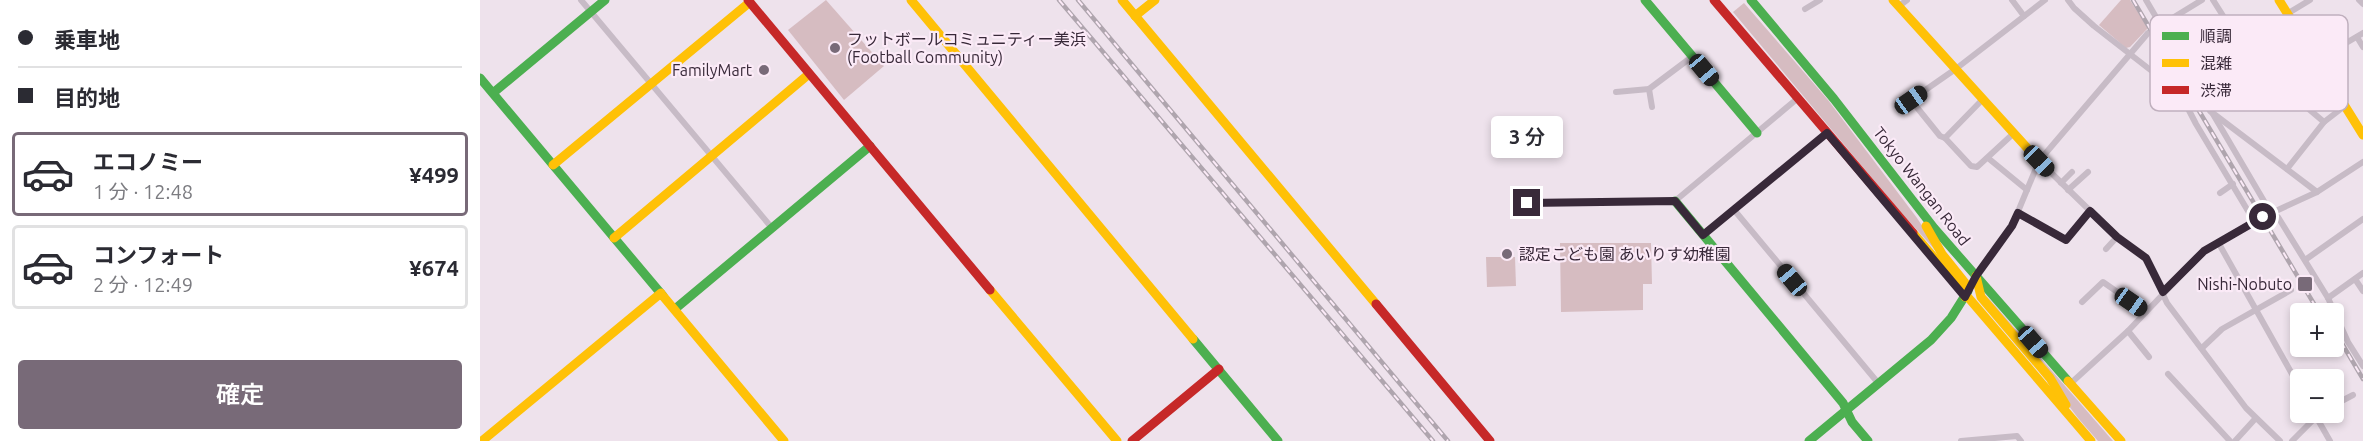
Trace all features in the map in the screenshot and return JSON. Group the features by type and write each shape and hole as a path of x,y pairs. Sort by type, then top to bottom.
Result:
{"main road":[{"path":"493,93 605,0"},
{"path":"911,0 1278,441"},
{"path":"1122,0 1490,441"},
{"path":"1135,16 1155,0"},
{"path":"1645,0 1757,133"},
{"path":"1714,0 1965,297 2091,441"},
{"name":"Tokyo Wangan Road","path":"1751,0 1834,99 1918,208 2121,441"},
{"path":"2278,0 2287,14"},
{"path":"553,165 749,1 1117,441"},
{"path":"1896,3 2039,161"},
{"path":"614,238 809,74"},
{"path":"480,78 784,441"},
{"path":"2348,109 2363,135"},
{"path":"675,309 870,146"},
{"path":"1675,201 1843,403 1852,422 1868,441"},
{"path":"1918,208 1937,246 1966,284 1965,297"},
{"path":"1809,441 1931,340 1965,297 1976,276"},
{"path":"1976,276 1981,297 2050,378 2077,424"},
{"path":"482,441 661,293"},
{"path":"1132,441 1219,369"}],"street":[{"path":"581,0 772,228"},
{"path":"1805,9 1820,0"},
{"path":"1896,3 1907,0"},
{"path":"2012,0 2024,16"},
{"path":"2014,133 1977,167 1971,166 1945,138 1940,136 1911,100 1957,68 2045,0"},
{"path":"2068,0 2074,8 2150,70"},
{"path":"2146,0 2154,15"},
{"path":"2178,15 2202,0"},
{"path":"2212,0 2222,15"},
{"path":"2287,14 2310,0"},
{"path":"2359,0 2363,4"},
{"path":"1976,276 2012,226 2039,161 2150,32"},
{"path":"2360,35 2363,47"},
{"path":"1616,92 1649,89 1689,59"},
{"path":"1649,89 1652,107"},
{"path":"1527,203 1675,201 1798,98"},
{"path":"1945,138 1983,99"},
{"path":"2190,111 2254,221"},
{"path":"2210,111 2317,192"},
{"path":"2210,111 2271,213 2278,217 2328,298 2348,342 2363,366"},
{"path":"2311,111 2324,122"},
{"path":"2287,169 2324,122 2338,111"},
{"path":"1703,235 1827,133"},
{"path":"1988,158 2027,190"},
{"path":"2039,161 2117,237 2146,258 2167,303 2255,419 2280,441"},
{"path":"2070,384 2128,331 2204,251 2254,221 2317,192 2363,162"},
{"path":"2061,183 2072,172"},
{"path":"2068,190 2088,172"},
{"path":"2220,193 2233,184"},
{"path":"1735,211 1878,384"},
{"path":"2018,213 2066,240 2090,211"},
{"path":"2305,260 2363,219"},
{"path":"2106,249 2117,237"},
{"path":"2218,242 2290,371"},
{"path":"2328,298 2363,273"},
{"path":"2355,279 2363,291"},
{"path":"2082,302 2103,282 2146,312"},
{"path":"2202,348 2217,333 2291,290"},
{"path":"2128,331 2149,357"},
{"path":"2168,374 2230,441"},
{"path":"2344,400 2353,395"},
{"path":"2235,441 2255,419"},
{"path":"2292,441 2309,423"},
{"path":"2321,423 2330,441"},
{"path":"1961,441 2017,436 2021,441"}],"shaded area":[{"name":"フットボールコミュニティー美浜 (Football Community)","path":"826,0 884,66 844,100 788,30"},
{"path":"2121,0 2130,0 2148,28 2130,47 2126,48 2099,25"},
{"path":"1744,3 1828,100 1917,218 1945,261 1898,209 1733,12"},
{"path":"1560,243 1651,243 1652,284 1643,284 1643,310 1561,312"},
{"path":"1486,257 1515,257 1516,286 1487,287"},
{"path":"1984,293 2113,441 2098,441 2078,418"}],"railway":[{"path":"1059,0 1433,441"},
{"path":"1078,0 1448,441"},
{"path":"2133,0 2150,29"},
{"path":"2199,111 2313,303"},
{"path":"2344,347 2363,379"}],"traffic: fast":[{"path":"493,93 605,0"},
{"path":"1645,0 1757,133"},
{"path":"1751,0 1834,99 1934,228 2068,381"},
{"path":"480,78 663,296"},
{"path":"675,309 870,146"},
{"path":"1675,201 1843,403 1852,422 1868,441"},
{"path":"1809,441 1931,340 1951,318 1968,291"},
{"path":"1193,339 1278,441"}],"traffic: slow":[{"path":"911,0 1193,339"},
{"path":"1122,0 1376,304"},
{"path":"1135,16 1155,0"},
{"path":"1893,0 2039,161"},
{"path":"2279,0 2288,15"},
{"path":"553,165 750,2"},
{"path":"614,238 809,74"},
{"path":"2348,111 2363,135"},
{"path":"1926,226 1942,254 1966,284 1965,297"},
{"path":"1913,233 2091,441"},
{"path":"1976,276 1981,297 2050,378 2066,405"},
{"path":"990,290 1117,441"},
{"path":"482,441 661,293"},
{"path":"663,296 784,441"},
{"path":"2068,381 2121,441"}],"traffic: jam":[{"path":"748,0 990,290"},
{"path":"1714,0 1913,233"},
{"path":"1376,304 1490,441"},
{"path":"1132,441 1219,369"}],"place":[{"name":"フットボールコミュニティー美浜 (Football Community)","path":"835,48"},
{"name":"FamilyMart","path":"764,70"},
{"name":"認定こども園 あいりす幼稚園","path":"1507,254"},
{"name":"Nishi-Nobuto","path":"2305,284"}],"route":[{"path":"1527,203 1675,201 1703,235 1827,133 1965,297 1976,276 2012,226 2018,213 2066,240 2090,211 2117,237 2146,258 2163,292 2204,251 2263,217"}]}
